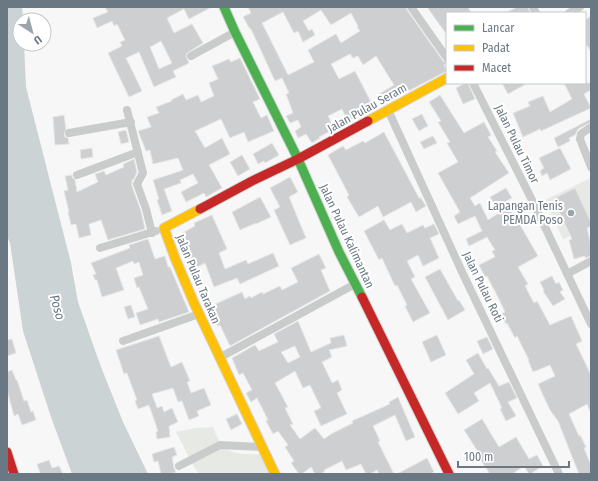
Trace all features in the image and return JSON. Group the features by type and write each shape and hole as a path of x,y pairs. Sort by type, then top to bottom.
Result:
{"main road":[{"name":"Jalan Pulau Kalimantan","path":"224,7 298,159 355,284 449,474"},
{"name":"Jalan Pulau Seram","path":"298,159 446,79"},
{"name":"Jalan Pulau Tarakan","path":"275,474 199,314 164,228 252,181 298,159"},
{"path":"7,452 14,474"}],"street":[{"path":"411,7 446,57"},
{"path":"571,12 580,7"},
{"path":"191,56 235,32"},
{"name":"Jalan Pulau Timor","path":"473,84 568,274 591,324"},
{"path":"127,110 143,174 137,184 146,209 152,233"},
{"name":"Jalan Pulau Roti","path":"388,110 463,274 559,474"},
{"path":"69,133 131,122"},
{"path":"591,127 581,134 580,139 591,167"},
{"path":"77,175 138,152"},
{"path":"100,248 164,228"},
{"path":"568,274 591,261"},
{"path":"219,358 355,284"},
{"path":"122,341 199,314"},
{"path":"179,466 220,445 261,447"}],"shaded area":[{"name":"Lapangan Tenis PEMDA Poso","path":"591,178 591,227 563,239 545,200"},
{"path":"213,427 221,443 231,451 244,454 262,454 272,474 199,474 176,432 196,428"}],"water":[{"name":"Poso","path":"7,7 22,7 22,12 12,12 12,52 24,52 26,87 71,263 78,302 101,367 123,422 148,474 72,474 51,417 23,331 10,243 7,236"}],"building":[{"path":"105,7 212,7 189,19 184,9 167,18 174,33 192,24 203,43 187,53 186,56 189,63 173,71 176,77 154,87 139,52 126,58 142,91 129,97 108,53 122,46 120,42 125,40 117,24 114,26 112,21 97,28 93,18 108,12","holes":["161,41 172,63 159,69 150,47"]},
{"path":"248,7 406,7 443,61 446,62 444,65 446,72 385,103 379,94 394,85 376,56 363,65 358,56 353,58 350,54 331,64 339,79 355,71 374,108 348,121 342,109 328,116 334,129 319,137 320,138 312,143 306,134 298,138 295,131 301,127 298,120 290,123 286,116 293,113 286,94 289,93 282,78 275,81 251,29 243,17 251,13","holes":["321,10 331,25 351,13 360,31 341,43 336,34 308,50 314,62 288,75 262,23 283,12 294,33 298,31 303,42 315,35 312,29 309,31 303,21"]},
{"path":"427,7 468,7 470,12 446,12 446,34"},
{"path":"517,7 528,7 530,12 507,12"},
{"path":"591,16 591,52 586,44 586,19"},
{"path":"240,58 260,99 253,102 261,118 267,115 274,131 248,142 244,132 230,138 221,119 195,131 205,148 222,138 230,154 209,165 222,188 206,197 204,193 186,202 181,192 198,183 193,174 180,180 181,183 164,189 172,211 162,215 153,180 183,170 178,158 153,164 150,150 146,151 138,131 151,127 147,117 159,113 156,107 172,101 171,100 183,94 186,100 198,95 201,102 214,96 209,83 218,79 212,66 229,59 231,62"},
{"path":"591,83 591,90 584,94 591,108 541,131 540,129 523,137 513,113 530,106 528,102 543,96 550,112 572,99 564,84"},
{"path":"464,84 468,84 475,99 463,104 456,88"},
{"path":"503,84 526,84 508,94"},
{"path":"440,95 464,133 484,122 491,135 488,137 497,151 495,152 509,173 470,198 475,206 480,203 488,220 499,213 490,197 506,188 512,198 506,201 514,215 516,214 521,222 519,223 538,256 518,267 528,284 525,286 534,303 537,301 550,325 571,316 582,341 576,344 591,375 591,414 587,404 569,414 586,447 584,448 591,465 591,474 579,474 558,421 550,410 538,384 555,376 550,365 533,372 529,360 517,336 515,338 501,314 505,312 499,299 487,276 485,277 479,265 495,257 492,251 495,250 487,237 469,246 466,239 482,231 475,216 458,224 454,216 460,212 438,173 458,162 447,143 450,142 438,122 441,121 429,102"},
{"path":"422,114 428,126 419,131 412,119"},
{"path":"64,115 66,129 64,134 65,137 68,138 69,144 55,145 53,117"},
{"path":"591,119 591,122 578,129 575,135 569,138 570,141 558,147 554,138"},
{"path":"126,130 129,142 121,144 118,132"},
{"path":"384,132 419,198 421,198 426,206 416,212 411,202 383,217 378,206 359,217 347,197 349,195 328,155 343,146 346,150 363,141 365,143"},
{"path":"433,136 437,143 424,149 420,142"},
{"path":"272,143 279,155 265,163 264,161 258,164 253,154"},
{"path":"92,148 93,157 81,159 80,150"},
{"path":"560,148 571,169 550,180 547,173 542,176 540,171 544,168 539,158"},
{"path":"242,155 250,169 238,176 230,162"},
{"path":"134,159 137,172 132,180 132,186 141,211 145,229 108,240 101,220 89,224 91,235 79,238 76,224 71,225 68,212 64,191 68,190 65,176 72,175 75,180 77,192 98,182 95,174 104,171 106,175 124,167 123,164"},
{"path":"290,177 298,192 289,197 306,238 290,245 274,210 280,207 270,188"},
{"path":"575,188 591,222 591,226 587,228 591,245 591,256 574,259 569,240 572,239 553,199"},
{"path":"260,197 271,217 240,230 232,212"},
{"path":"212,215 227,249 219,253 225,269 246,260 248,264 273,253 279,266 240,284 237,278 214,287 205,263 193,269 186,256 189,254 179,235 195,226 194,223"},
{"path":"384,220 390,230 402,224 407,233 423,225 425,228 434,224 439,234 430,238 439,258 423,266 418,255 407,261 415,277 411,279 430,313 413,322 405,306 407,305 397,285 395,286 382,258 379,260 364,231"},
{"path":"148,239 155,259 165,256 168,267 170,267 189,312 159,322 158,319 140,325 136,313 148,309 139,287 137,288 134,278 143,275 139,262 134,264 133,261 116,268 124,290 102,297 97,280 95,280 93,275 96,274 91,263 130,248 129,245"},
{"path":"319,254 326,268 321,270 330,291 230,346 209,307 242,292 245,299 250,296 251,298 262,292 263,294 280,286 282,290 298,282 291,268"},
{"path":"440,269 458,301 459,300 465,310 448,320 425,277"},
{"path":"552,276 556,284 559,282 563,290 560,292 565,299 553,306 543,291 544,290 540,282"},
{"path":"131,305 135,317 128,319 124,307"},
{"path":"298,321 311,352 331,343 330,338 344,335 347,346 329,350 332,357 322,362 332,383 338,380 342,390 337,393 347,414 321,426 314,411 321,408 310,385 303,388 295,371 275,383 288,407 285,408 293,424 290,425 300,439 315,428 324,439 353,423 352,421 390,404 389,402 398,397 415,437 406,441 395,415 373,426 380,441 378,442 394,474 379,474 377,470 370,474 366,474 361,464 346,470 342,461 324,470 325,471 321,474 315,474 311,467 302,474 299,474 291,463 294,461 285,447 288,445 278,431 273,434 257,398 251,402 246,393 252,390 243,373 239,375 232,358 255,345 259,351 278,342 274,334","holes":["295,346 300,357 288,363 281,352"]},
{"path":"437,335 446,355 431,362 422,342"},
{"path":"159,336 171,367 182,362 190,381 187,382 191,393 204,388 211,405 197,411 199,416 189,420 182,401 178,402 173,388 152,394 157,408 162,406 164,412 172,408 178,422 169,426 170,437 157,439 156,432 158,431 149,405 138,409 135,401 137,400 127,373 124,374 116,350"},
{"path":"487,337 493,349 483,354 477,341"},
{"path":"12,339 16,353 7,356 7,340"},
{"path":"478,353 499,386 509,382 517,398 508,402 516,416 506,421 500,409 502,408 490,383 474,393 479,401 458,414 445,393 474,374 466,360"},
{"path":"12,370 24,401 27,400 31,412 33,411 36,420 22,425 18,414 14,416 7,390 7,372"},
{"path":"237,414 242,424 231,430 226,419"},
{"path":"482,419 499,447 516,437 529,459 537,455 543,466 530,474 524,466 512,474 490,474 480,459 482,458 464,430"},
{"path":"174,447 177,455 172,457 176,472 161,474 158,461 154,462 152,454"},
{"path":"427,458 434,472 430,474 397,474"},
{"path":"49,460 52,468 59,466 63,474 38,474 40,473 37,464"}],"traffic: fast":[{"path":"224,7 298,159 339,252 362,297"}],"traffic: slow":[{"path":"368,121 446,79"},
{"path":"200,209 164,228 194,303 275,474"}],"traffic: jam":[{"path":"200,209 368,121"},
{"path":"362,297 449,474"},
{"path":"7,452 14,474"}],"place":[{"name":"Lapangan Tenis PEMDA Poso","path":"571,213"}]}
